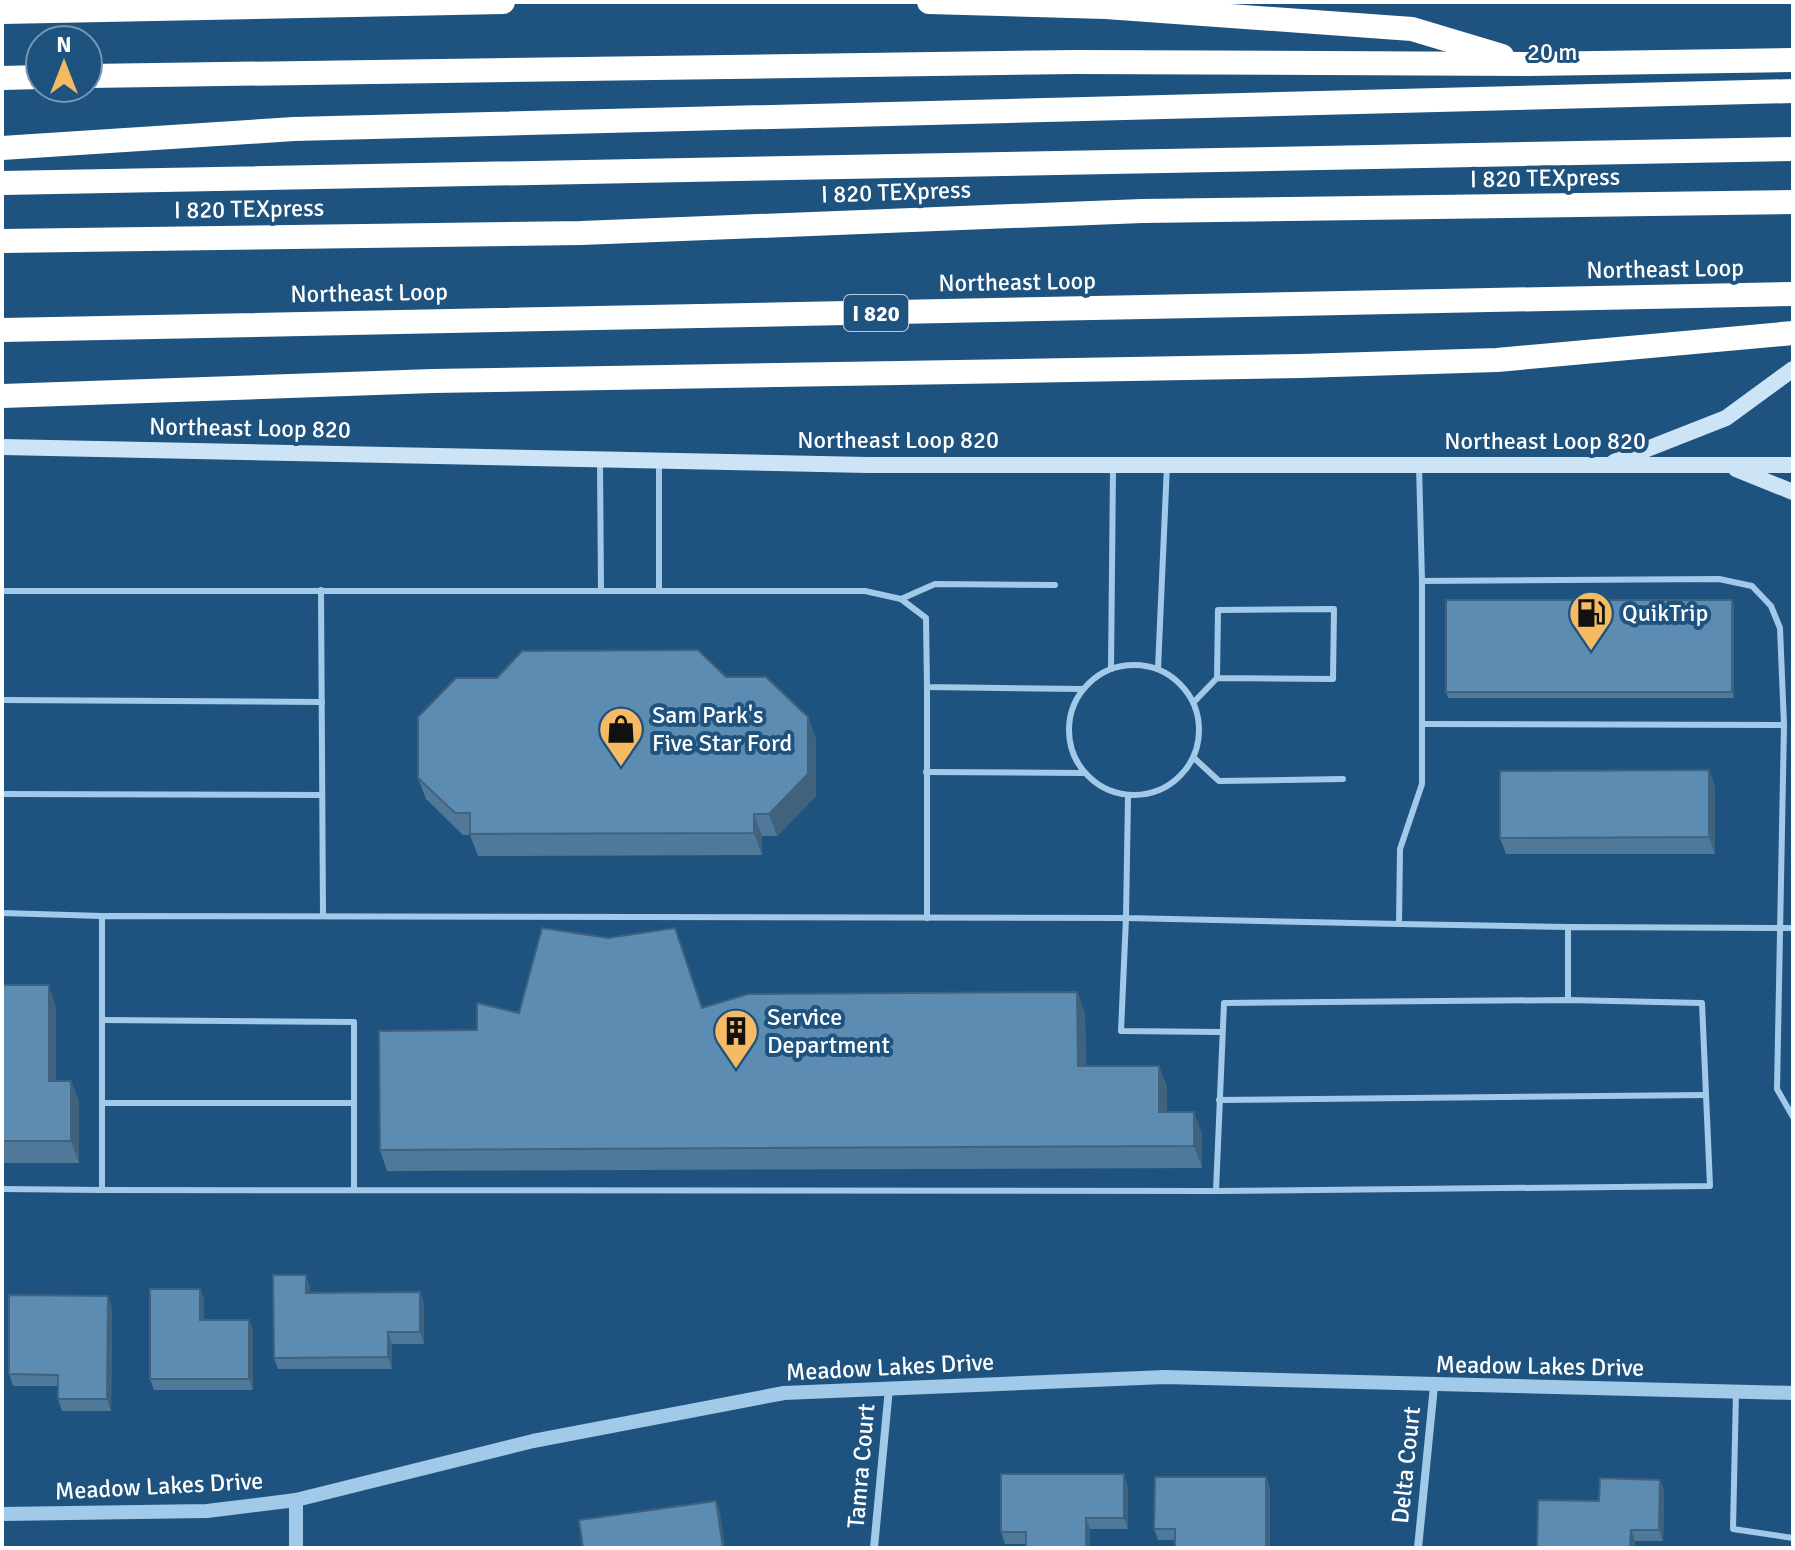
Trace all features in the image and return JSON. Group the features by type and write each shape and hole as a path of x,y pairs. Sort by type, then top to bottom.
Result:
{"highway":[{"path":"2,12 503,2"},
{"path":"929,2 1106,7 1412,29 1529,64"},
{"path":"104,76 1075,62 1529,64 1793,60"},
{"path":"2,78 24,77"},
{"path":"2,148 294,129 1793,91"},
{"name":"I 820 TEXpress","path":"2,183 1793,149"},
{"name":"I 820 TEXpress","path":"2,241 581,233 1142,211 1793,202"},
{"name":"Northeast Loop","path":"2,330 1793,294"},
{"path":"2,396 433,381 1497,360 1793,333"}],"main road":[{"path":"1605,465 1726,418 1793,369"},
{"name":"Northeast Loop 820","path":"2,447 867,465 1793,465"},
{"path":"1727,465 1793,492"}],"street":[{"name":"Meadow Lakes Drive","path":"2,1514 207,1511 296,1500 533,1441 784,1393 1165,1377 1793,1393"},
{"name":"Delta Court","path":"1418,1548 1434,1386"},
{"name":"Tamra Court","path":"874,1548 889,1387"},
{"path":"296,1500 296,1548"}],"lane":[{"path":"600,458 601,590"},
{"path":"659,460 659,590"},
{"path":"1111,669 1113,464"},
{"path":"1158,669 1167,465"},
{"path":"1399,924 1400,849 1422,784 1419,465"},
{"path":"1422,581 1719,579 1752,586 1771,606 1780,628 1784,725 1783,928 1777,1089 1793,1117"},
{"path":"901,599 935,584 1055,585"},
{"path":"321,590 323,915"},
{"path":"2,591 865,591 901,599 926,618 927,918"},
{"path":"1194,702 1217,678 1218,610 1334,609 1333,679 1217,678"},
{"path":"1143,665 1158,669 1173,677 1194,702 1199,740 1194,758 1183,775 1167,787 1128,796 1111,792 1083,773 1072,753 1068,731 1072,709 1082,689 1111,669 1143,665"},
{"path":"927,687 1082,689"},
{"path":"2,700 322,702"},
{"path":"1422,724 1784,725"},
{"path":"1194,758 1219,781 1343,779"},
{"path":"926,772 1083,773"},
{"path":"2,794 322,795"},
{"path":"1128,796 1121,1031 1221,1032"},
{"path":"2,913 102,916 1126,918 1793,928"},
{"path":"102,916 102,1190"},
{"path":"1568,927 1568,1000"},
{"path":"2,1189 1216,1191 1710,1186 1702,1003 1568,1000 1224,1003 1216,1191"},
{"path":"102,1020 354,1022 354,1190"},
{"path":"1219,1100 1706,1095"},
{"path":"102,1103 354,1103"},
{"path":"1736,1392 1733,1529 1793,1538"}],"building":[{"name":"QuikTrip","path":"1446,600 1732,600 1732,692 1446,692"},
{"name":"Sam Park's Five Star Ford","path":"698,650 726,677 766,677 808,717 808,774 769,814 754,814 754,833 470,834 470,813 455,813 418,778 418,717 456,678 497,678 522,651"},
{"path":"1709,770 1709,837 1500,838 1500,771"},
{"name":"Service Department","path":"542,928 608,938 675,928 702,1008 748,994 1077,992 1078,1066 1159,1066 1159,1112 1194,1112 1194,1146 380,1150 379,1031 477,1030 477,1003 519,1013"},
{"path":"2,985 49,985 49,1081 71,1081 71,1141 2,1141"},
{"path":"273,1275 306,1275 306,1293 420,1292 420,1332 388,1332 388,1357 274,1358"},
{"path":"150,1289 200,1289 200,1320 249,1320 249,1379 150,1379"},
{"path":"9,1295 108,1296 107,1399 58,1399 58,1375 9,1374"},
{"path":"1001,1474 1124,1474 1124,1518 1086,1518 1086,1548 1026,1548 1026,1532 1001,1532"},
{"path":"1155,1477 1266,1477 1266,1548 1175,1548 1175,1529 1154,1529"},
{"path":"1600,1478 1660,1480 1659,1530 1631,1530 1630,1548 1537,1548 1538,1500 1599,1501"},
{"path":"716,1501 723,1548 583,1548 579,1520"}],"place":[{"name":"QuikTrip","path":"1591,652"},
{"name":"Sam Park's Five Star Ford","path":"621,768"},
{"name":"Service Department","path":"736,1070"}]}
